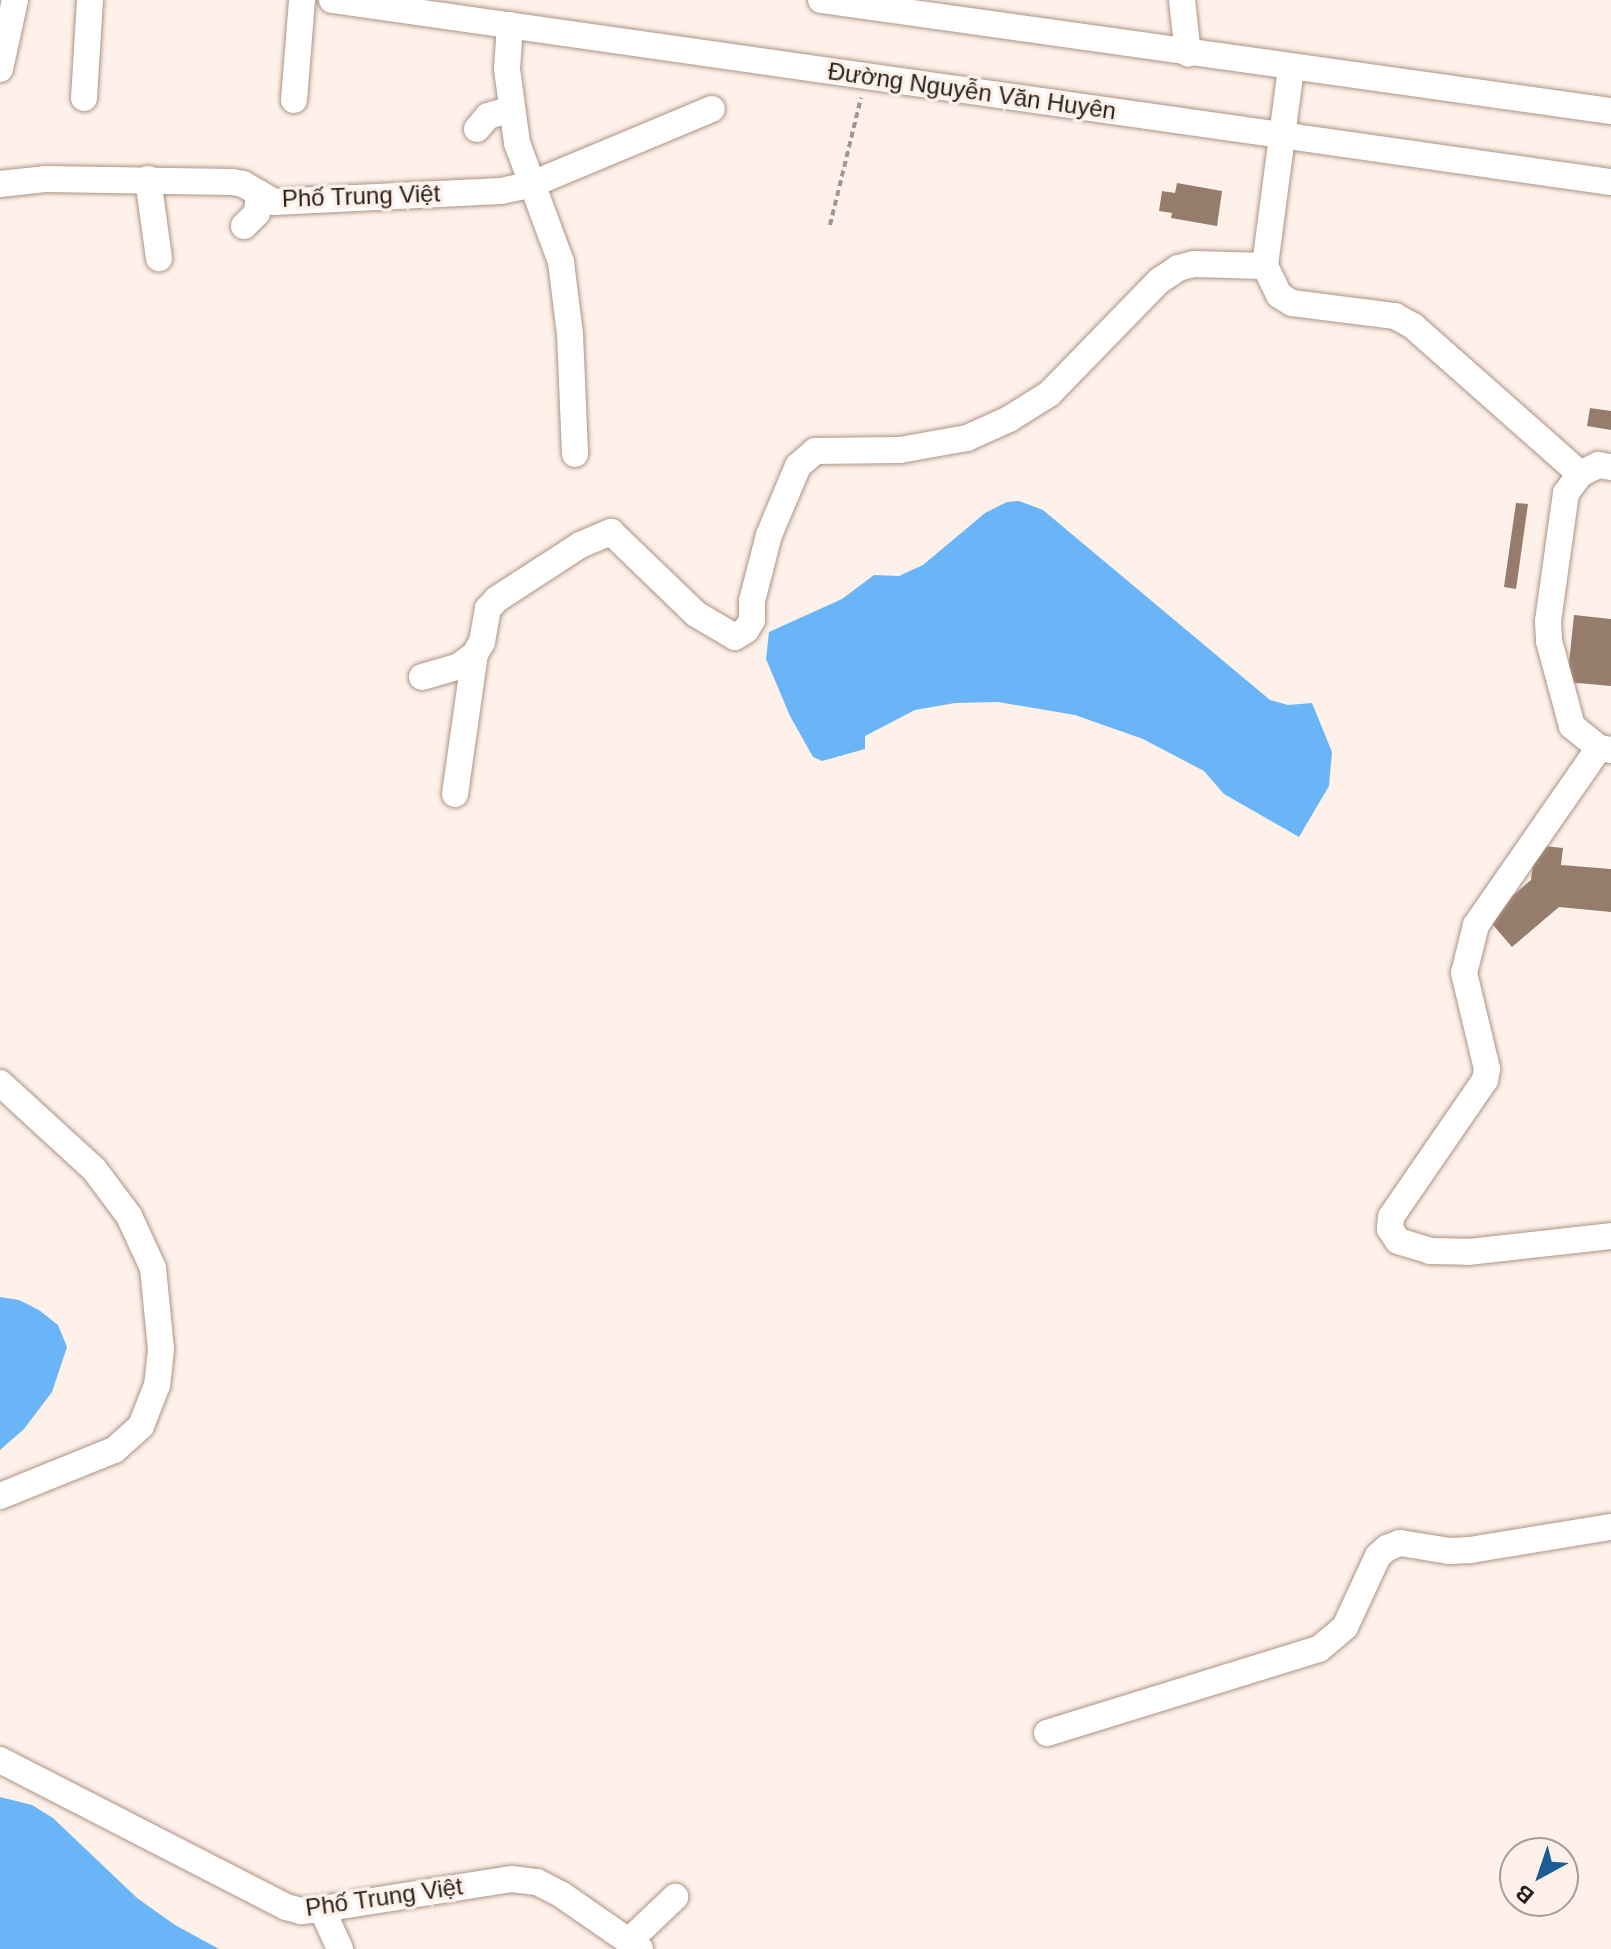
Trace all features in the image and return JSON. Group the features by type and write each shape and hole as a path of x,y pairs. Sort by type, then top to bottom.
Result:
{"street":[{"path":"0,69 15,0"},
{"path":"84,98 90,0"},
{"path":"294,100 302,0"},
{"name":"Đường Nguyễn Văn Huyên","path":"332,0 1611,182"},
{"path":"821,0 1188,54 1611,111"},
{"path":"1182,0 1188,54"},
{"path":"510,25 507,69 517,143 561,262 570,334 575,454"},
{"path":"1291,68 1265,266 1279,295 1292,303 1395,316 1413,326 1580,474"},
{"path":"477,129 488,116 512,109"},
{"name":"Phố Trung Việt","path":"0,184 45,179 232,182 274,202 501,191 530,185 712,109"},
{"path":"148,179 159,258"},
{"path":"244,226 257,213 259,193"},
{"path":"455,794 475,654 482,642 488,609 497,599 580,545 611,532 696,614 735,637 746,630 752,620 752,601 769,535 798,466 815,451 900,450 967,438 1009,419 1049,394 1159,281 1178,268 1194,264 1265,266"},
{"path":"1611,467 1598,465 1580,474 1566,493 1549,599 1549,641 1572,726 1605,749 1476,925 1464,973 1487,1069 1485,1080 1391,1217 1390,1229 1398,1241 1430,1251 1469,1252 1611,1236"},
{"path":"422,677 458,667 475,654"},
{"path":"0,1083 94,1169 129,1216 153,1268 161,1349 157,1385 141,1426 114,1450 0,1496"},
{"path":"1047,1733 1319,1649 1345,1627 1378,1556 1400,1543 1450,1551 1470,1550 1611,1527"},
{"name":"Phố Trung Việt","path":"0,1760 286,1907 301,1911 322,1909 511,1879 537,1882 562,1895 637,1947"},
{"path":"637,1947 675,1897"},
{"path":"322,1909 340,1949"}],"path":[{"path":"830,225 866,76"}],"water":[{"path":"1019,501 1043,510 1270,700 1288,705 1312,703 1332,752 1329,786 1299,837 1224,794 1204,771 1143,739 1075,715 998,702 955,703 915,710 865,736 865,749 822,761 813,757 790,716 766,659 769,632 842,599 874,575 899,576 923,565 985,513 1007,502"},
{"path":"0,1297 19,1300 39,1310 58,1325 67,1347 52,1392 24,1429 0,1450"},
{"path":"0,1797 32,1805 53,1818 137,1898 175,1925 219,1949 0,1949"}],"building":[{"path":"1177,183 1222,191 1217,226 1171,218 1172,213 1159,211 1162,191 1175,193"},
{"path":"1590,408 1611,411 1611,430 1587,426"},
{"path":"1516,503 1528,504 1516,589 1504,587"},
{"path":"1574,615 1611,619 1611,686 1567,682"},
{"path":"1535,845 1563,848 1561,865 1611,869 1611,912 1559,907 1512,947 1487,918 1531,880"}]}
